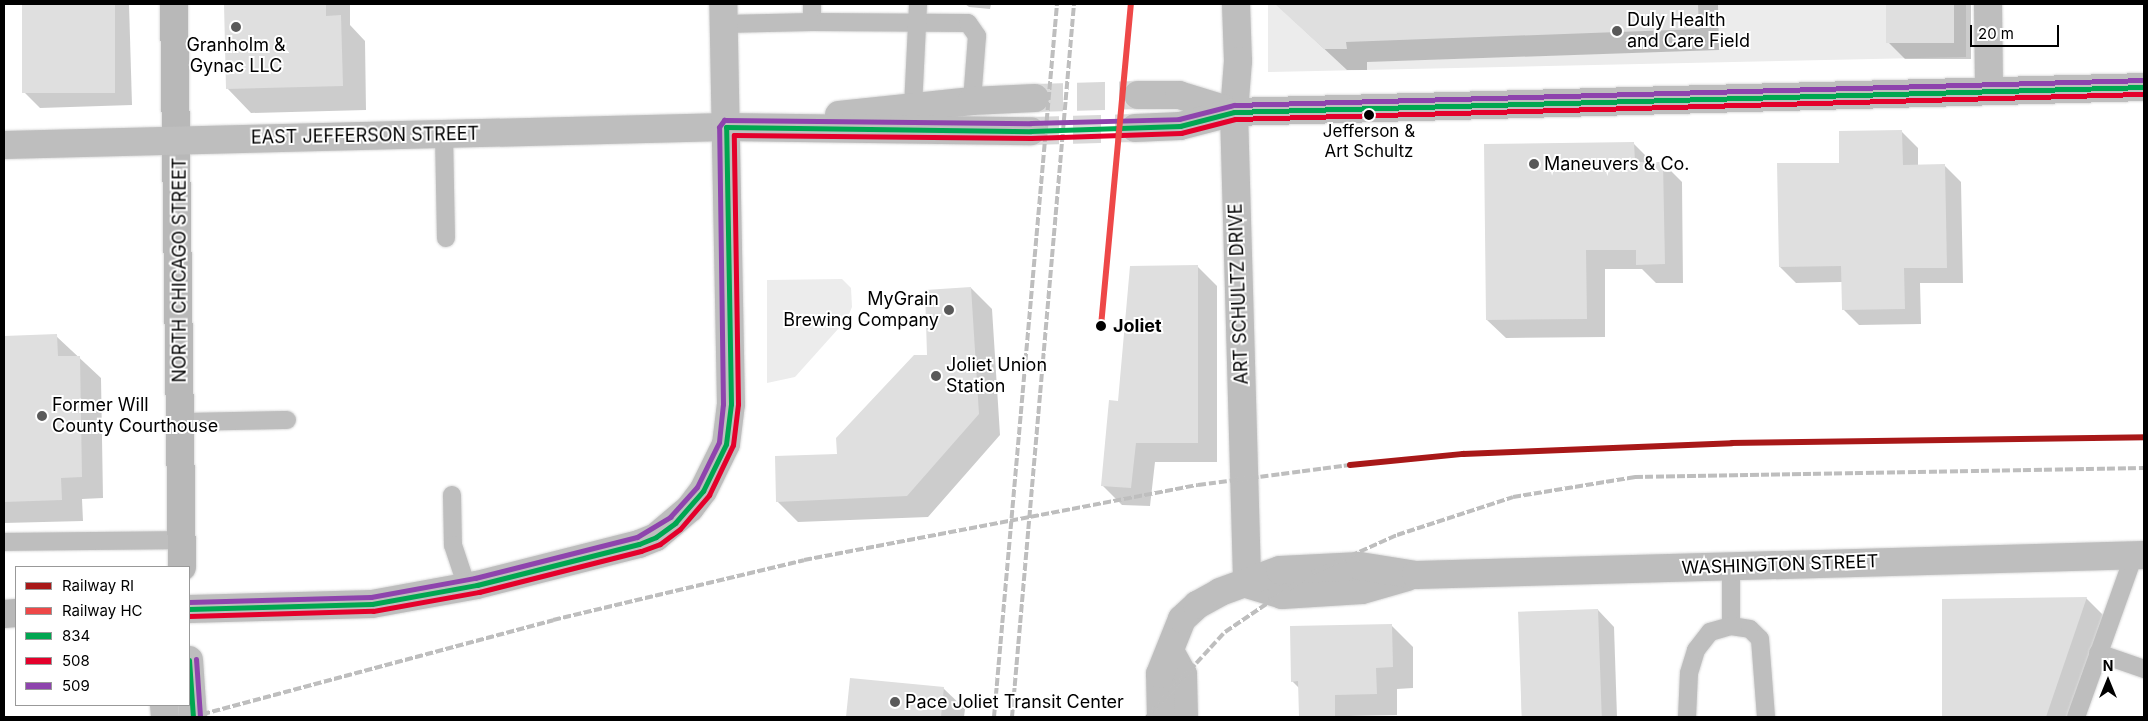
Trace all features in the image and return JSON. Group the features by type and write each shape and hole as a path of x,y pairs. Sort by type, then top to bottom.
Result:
{"main road":[{"name":"ART SCHULTZ DRIVE","path":"1236,4 1238,61 1234,112 1247,584"},
{"path":"1988,4 1989,91"},
{"path":"190,609 372,604 467,587 656,537 690,508 712,472 726,444 730,404 724,14"},
{"path":"1135,128 1180,126 1234,112 2144,87"},
{"path":"1138,95 1179,95 1234,112"},
{"name":"EAST JEFFERSON STREET","path":"726,127 972,101 1035,98"},
{"name":"EAST JEFFERSON STREET","path":"4,145 726,127 1031,131"},
{"name":"WASHINGTON STREET","path":"1247,584 1282,595 1362,590 1416,575 2139,555"},
{"path":"1161,717 1160,674 1182,619 1197,605 1220,592 1247,584"},
{"path":"1170,651 1183,674 1184,717"},
{"path":"190,674 193,717"}],"street":[{"name":"NORTH CHICAGO STREET","path":"174,4 179,141 182,566"}],"lane":[{"path":"812,4 812,22"},
{"path":"913,107 918,4"},
{"path":"724,14 812,22 968,23 977,36 972,101"},
{"path":"444,134 446,238"},
{"path":"181,422 287,420"},
{"path":"452,495 453,545 467,587"},
{"path":"4,542 182,540"},
{"path":"2076,717 2098,653 2139,555"},
{"path":"1730,566 1731,626"},
{"path":"1687,717 1689,673 1696,650 1710,632 1731,626 1750,629 1760,639 1766,717"},
{"path":"2098,653 2144,669"}],"shaded area":[{"name":"Duly Health and Care Field","path":"1268,4 1966,4 1966,57 1268,72"},
{"path":"842,279 851,288 852,307 847,319 795,377 767,383 767,280"}],"building":[{"path":"22,4 115,4 115,93 22,93"},
{"path":"224,4 326,4 326,16 341,15 343,86 226,89"},
{"name":"Duly Health and Care Field","path":"1275,4 1698,4 1699,29 1346,42 1347,49 1324,49"},
{"path":"1886,4 1954,4 1954,43 1886,43"},
{"path":"1902,130 1903,165 1945,164 1947,268 1904,268 1905,309 1842,310 1841,266 1779,267 1777,163 1839,163 1839,131"},
{"path":"1634,142 1635,162 1663,162 1665,264 1636,265 1636,250 1586,250 1587,319 1486,320 1484,144"},
{"path":"1198,265 1198,443 1136,443 1131,488 1101,486 1109,400 1118,401 1130,266"},
{"name":"Joliet Union Station","path":"971,287 979,414 907,496 776,502 775,456 837,454 836,438 914,355 927,355 925,290"},
{"name":"Former Will County Courthouse","path":"57,334 58,356 80,356 82,477 61,478 62,500 4,502 4,336"},
{"path":"2087,597 2046,717 1942,717 1942,599"},
{"path":"1598,609 1602,717 1522,717 1518,612"},
{"path":"1392,624 1393,667 1376,668 1377,694 1335,695 1335,717 1299,717 1298,681 1291,682 1290,626"},
{"name":"Pace Joliet Transit Center","path":"850,678 944,687 941,717 846,717"}],"tunnel":[{"path":"1035,98 1138,95"},
{"path":"1031,131 1135,128"}],"railway":[{"path":"994,717 1057,4"},
{"path":"1012,717 1074,4"},
{"path":"192,717 553,620 804,560 1198,485 1350,465"},
{"path":"1147,717 1225,632 1312,573 1397,535 1513,497 1635,477 2144,468"}],"rail line":[{"name":"HC","path":"1101,326 1131,4"},
{"name":"RI","path":"1350,465 1463,454 1732,443 2144,437"}],"transit line":[{"name":"509","path":"190,602 371,597 475,578 637,537 670,517 697,487 719,442 723,404 719,127 724,120 1031,123 1179,119 1234,105 2144,80"},
{"name":"834","path":"726,127 1031,131 1180,126 1234,112 2144,87"},
{"name":"508","path":"190,616 373,611 479,592 641,551 660,544 680,529 709,495 733,445 738,404 734,135 1031,138 1181,133 1235,119 2144,94"},
{"name":"834","path":"190,609 372,604 477,585 639,544 656,537 675,523 703,491 726,444 731,404 726,127"},
{"name":"509","path":"196,659 200,716"},
{"name":"834","path":"190,674 193,717"}],"place":[{"name":"Granholm & Gynac LLC","path":"236,27"},
{"name":"Duly Health and Care Field","path":"1617,31"},
{"name":"Jefferson & Art Schultz","path":"1369,115"},
{"name":"Maneuvers & Co.","path":"1534,164"},
{"name":"MyGrain Brewing Company","path":"949,310"},
{"name":"Joliet","path":"1101,326"},
{"name":"Joliet Union Station","path":"936,376"},
{"name":"Former Will County Courthouse","path":"42,416"},
{"name":"Pace Joliet Transit Center","path":"895,702"}]}
